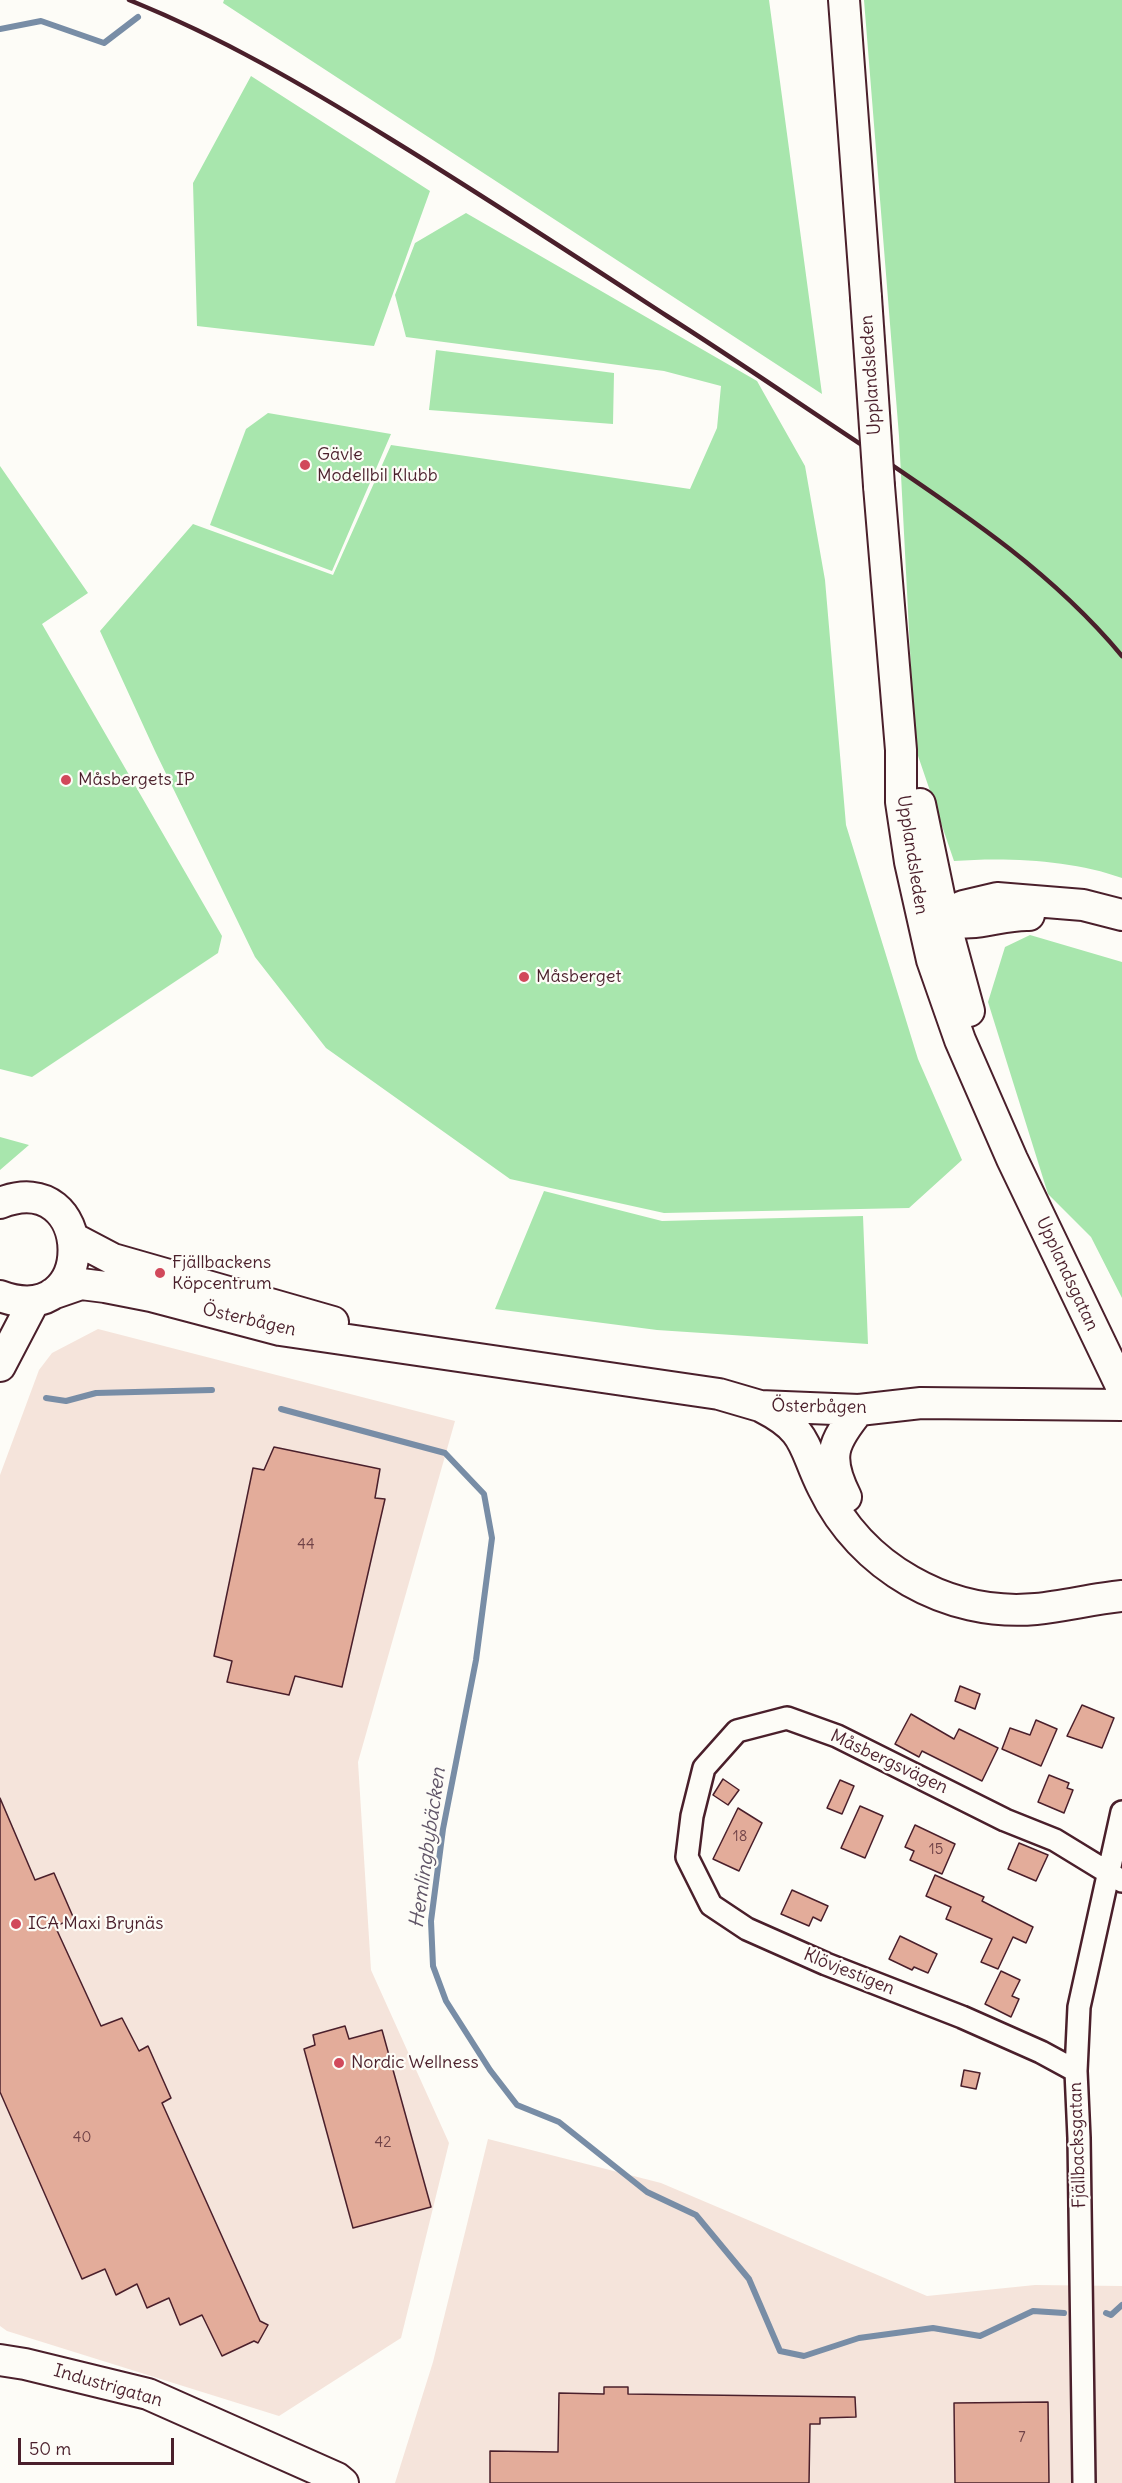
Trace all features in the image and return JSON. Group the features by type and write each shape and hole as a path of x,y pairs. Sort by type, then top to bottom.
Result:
{"main road":[{"name":"Upplandsleden","path":"844,0 879,486 901,750 919,800 933,921"},
{"path":"933,921 963,906 997,898 1083,905 1122,915"},
{"path":"933,921 970,924 1005,916 1036,915 1122,932"},
{"name":"Upplandsgatan","path":"933,921 1012,1159 1122,1388"},
{"path":"0,1203 12,1198 29,1197 45,1202 64,1217 75,1239 74,1264 66,1281 43,1298 0,1366"},
{"name":"Österbågen","path":"75,1239 113,1259 448,1356"},
{"name":"Österbågen","path":"43,1298 81,1284 105,1287 152,1296 280,1330 718,1394 760,1406 859,1410 921,1403 1122,1405"},
{"path":"0,1296 15,1301 43,1298"},
{"name":"Österbågen","path":"718,1394 760,1390 859,1394 921,1403"},
{"path":"760,1406 785,1418 799,1432 822,1487 842,1522 871,1554 900,1576 931,1593 967,1604 1001,1609 1035,1609 1122,1596"},
{"path":"859,1410 838,1434 835,1456 838,1480 854,1513 882,1543 908,1562 939,1578 971,1588 1004,1593 1034,1592 1122,1575"},
{"name":"Industrigatan","path":"0,2360 148,2394 337,2478 343,2483"}],"street":[{"name":"Måsbergsvägen","path":"692,1816 704,1768 737,1731 787,1718 837,1736 1005,1820 1055,1840 1115,1876"},
{"name":"Fjällbacksgatan","path":"1083,2483 1079,2138 1076,2071 1078,2007 1115,1876 1122,1812"},
{"name":"Klövjestigen","path":"692,1816 687,1857 711,1905 747,1929 826,1964 962,2017 1041,2052 1076,2071"}],"shaded area":[{"path":"98,1329 455,1421 358,1762 371,1970 449,2143 401,2338 279,2416 7,2331 0,2326 0,1475 39,1370 52,1353"},
{"path":"488,2139 661,2183 927,2296 1035,2285 1122,2286 1122,2483 395,2483 433,2362"}],"green space":[{"path":"224,0 769,0 822,394 223,3"},
{"path":"864,0 1122,0 1122,878 1082,867 1039,861 995,859 954,861 915,747 899,436"},
{"path":"251,76 430,191 374,346 197,326 193,183"},
{"path":"466,213 757,381 805,466 825,580 846,825 918,1059 962,1160 909,1208 664,1213 510,1179 326,1048 255,957 155,751 100,631 193,524 333,575 391,445 690,489 717,428 721,386 664,371 406,337 395,295 415,243"},
{"path":"436,350 614,373 613,424 429,410"},
{"name":"Gävle Modellbil Klubb","path":"268,413 391,434 332,571 210,525 246,429"},
{"name":"Måsbergets IP","path":"0,466 88,593 42,624 222,936 218,953 32,1077 0,1069"},
{"path":"1030,935 1122,962 1122,1298 1091,1237 1048,1194 988,1002 1005,947"},
{"path":"0,1137 29,1145 0,1170"},
{"path":"544,1191 662,1221 863,1216 868,1344 657,1330 495,1309"}],"building":[{"path":"274,1447 380,1469 375,1498 385,1499 342,1687 295,1676 289,1695 227,1682 232,1661 214,1656 253,1468 264,1470"},
{"path":"960,1686 980,1694 975,1709 955,1701"},
{"path":"1082,1705 1114,1718 1102,1748 1067,1736"},
{"path":"911,1714 954,1739 959,1729 998,1748 982,1781 922,1751 919,1757 895,1744"},
{"path":"1036,1720 1057,1729 1041,1766 1002,1749 1010,1728 1030,1735"},
{"path":"1049,1775 1069,1783 1067,1788 1073,1790 1064,1813 1038,1802"},
{"path":"723,1779 739,1790 728,1805 713,1795"},
{"path":"840,1780 854,1786 842,1814 827,1808"},
{"path":"0,1798 35,1880 54,1873 74,1919 55,1926 101,2026 122,2018 139,2051 148,2046 171,2098 162,2103 260,2321 268,2325 258,2343 254,2341 222,2356 202,2315 180,2325 169,2298 147,2308 137,2284 116,2295 105,2269 82,2279 0,2092"},
{"path":"860,1806 883,1816 865,1858 841,1848"},
{"path":"738,1808 762,1823 739,1871 713,1859"},
{"path":"915,1825 955,1844 942,1874 910,1860 914,1851 905,1847"},
{"path":"1019,1843 1048,1855 1036,1881 1008,1869"},
{"path":"935,1875 984,1897 982,1901 1033,1927 1026,1943 1013,1937 998,1969 981,1962 992,1939 946,1919 951,1907 926,1896"},
{"path":"792,1890 828,1906 821,1921 813,1917 809,1926 781,1914"},
{"path":"900,1936 937,1954 928,1973 914,1967 912,1970 889,1959"},
{"path":"1001,1971 1020,1980 1012,1996 1019,1999 1011,2017 985,2004"},
{"path":"345,2026 349,2039 382,2030 431,2207 353,2228 304,2049 315,2045 313,2035"},
{"path":"964,2070 980,2073 976,2089 961,2086"},
{"path":"604,2387 628,2387 628,2394 855,2397 856,2417 820,2418 820,2424 810,2424 809,2483 490,2483 490,2451 558,2452 559,2393 604,2394"},
{"path":"1048,2402 1049,2483 955,2483 954,2403"}],"waterway":[{"path":"0,29 41,21 104,43 138,17"},
{"name":"Hemlingbybäcken","path":"46,1398 66,1401 96,1393 212,1390"},
{"name":"Hemlingbybäcken","path":"281,1409 445,1453 484,1494 492,1538 476,1660 443,1829 431,1921 433,1966 446,2001 490,2070 517,2105 559,2122 647,2192 696,2215 749,2279 780,2351 804,2356 859,2338 933,2328 980,2336 1033,2311 1064,2313"},
{"name":"Hemlingbybäcken","path":"1106,2313 1111,2315 1122,2305"}],"railway":[{"path":"129,0 230,46 326,100 494,204 720,350 910,477 1007,547 1067,598 1122,656"}],"place":[{"name":"Gävle Modellbil Klubb","path":"305,465"},
{"name":"Måsbergets IP","path":"66,780"},
{"name":"Måsberget","path":"524,977"},
{"name":"Fjällbackens Köpcentrum","path":"160,1273"},
{"name":"ICA Maxi Brynäs","path":"16,1924"},
{"name":"Nordic Wellness","path":"339,2063"}]}
